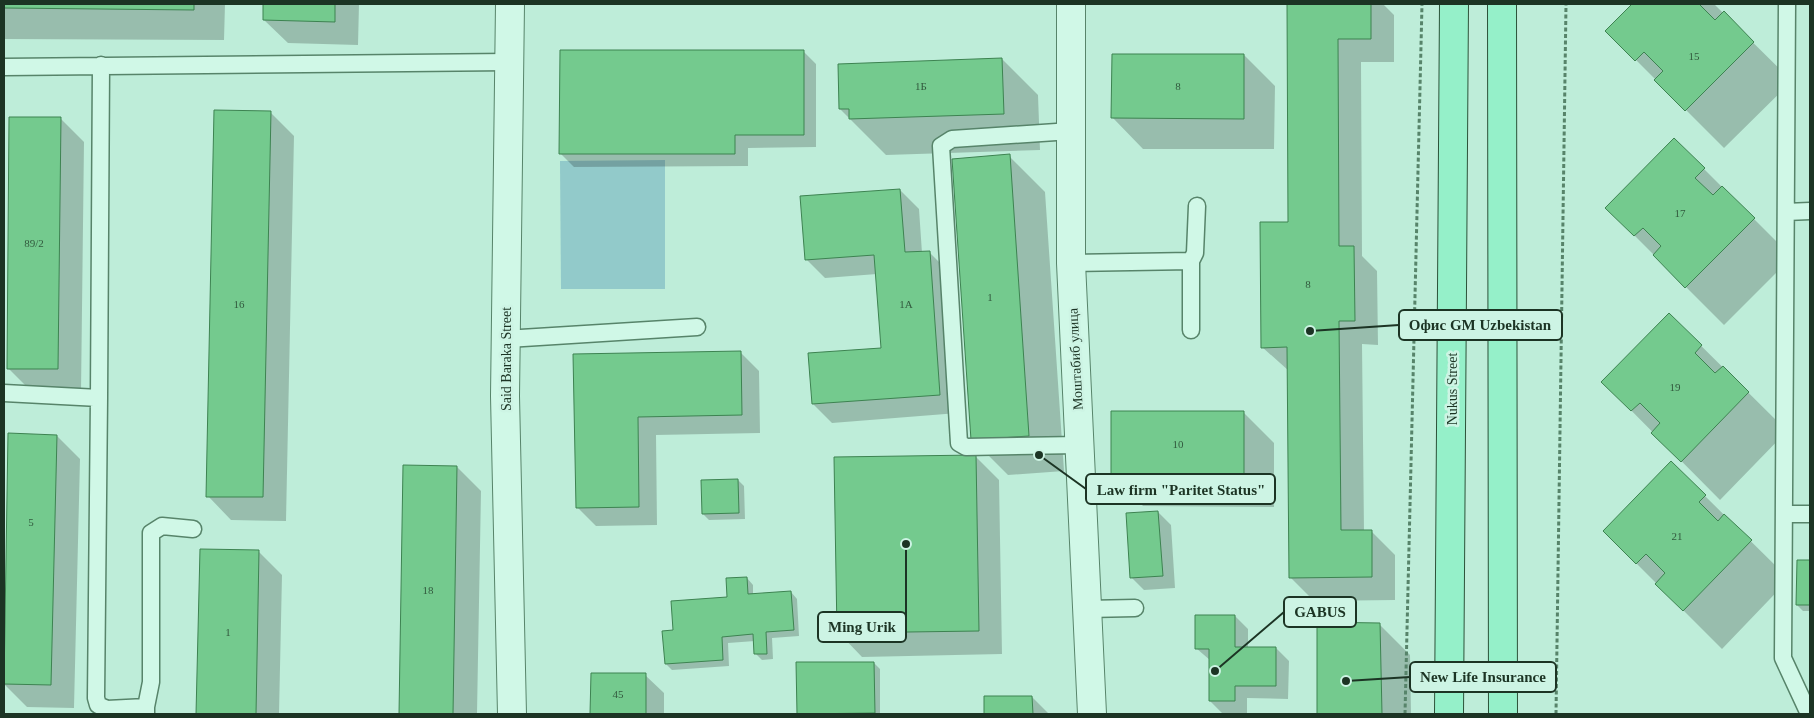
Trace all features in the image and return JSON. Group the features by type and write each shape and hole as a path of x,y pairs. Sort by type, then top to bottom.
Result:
{"main road":[{"name":"Nukus Street","path":"1449,714 1454,4"},
{"path":"1502,4 1503,714"}],"street":[{"name":"Said Baraka Street","path":"510,4 505,396 512,714"},
{"name":"Моштабиб улица","path":"1071,4 1071,264 1092,714"}],"lane":[{"path":"1787,4 1783,658 1809,714"},
{"path":"4,67 509,62"},
{"path":"100,65 96,698 98,705 107,709 146,710 151,682 151,533 162,526 192,529"},
{"path":"1071,132 952,139 941,146 959,443 966,447 1079,445"},
{"path":"1191,330 1191,261 1195,253 1197,206"},
{"path":"1786,212 1810,210"},
{"path":"1071,264 1191,261"},
{"path":"506,339 697,328"},
{"path":"4,393 99,398"},
{"path":"1784,514 1810,514"},
{"path":"1087,609 1136,608"}],"path":[{"path":"1405,714 1422,4"},
{"path":"1556,714 1566,4"}],"shaded area":[{"path":"665,160 665,289 561,289 560,161"}],"building":[{"path":"4,4 194,4 194,10 4,8"},
{"path":"263,4 335,4 335,22 263,20"},
{"path":"1287,4 1371,4 1371,39 1338,39 1339,246 1354,246 1355,321 1339,321 1341,530 1372,530 1372,577 1289,578 1287,347 1261,348 1260,222 1288,222"},
{"path":"1632,4 1699,4 1715,20 1724,11 1754,42 1685,111 1654,80 1663,71 1644,52 1635,61 1605,31"},
{"path":"560,50 804,50 804,135 735,135 735,154 559,154"},
{"path":"1112,54 1244,54 1244,119 1111,118"},
{"path":"1002,58 1004,114 849,119 849,109 839,109 838,64"},
{"path":"214,110 271,111 263,497 206,497"},
{"path":"9,117 61,117 58,369 7,369"},
{"path":"1674,138 1705,168 1695,178 1713,195 1722,186 1755,218 1685,288 1653,255 1661,246 1643,228 1634,236 1605,208"},
{"path":"1010,154 1029,436 971,440 952,159"},
{"path":"900,189 905,252 930,251 940,395 812,404 808,353 881,348 874,255 805,260 800,196"},
{"path":"1669,313 1702,345 1695,353 1715,373 1723,366 1749,392 1681,462 1651,433 1660,423 1640,403 1631,411 1601,382"},
{"path":"741,351 742,415 638,417 639,507 576,508 573,354"},
{"path":"1111,411 1244,411 1244,476 1111,476"},
{"path":"8,433 57,435 51,685 4,684"},
{"path":"976,455 979,631 837,633 834,457"},
{"path":"1671,461 1706,495 1699,502 1718,521 1724,514 1752,540 1683,611 1655,584 1665,573 1646,554 1636,564 1603,531"},
{"path":"403,465 457,466 453,714 399,714"},
{"path":"738,479 739,513 702,514 701,480"},
{"path":"1158,511 1163,576 1130,578 1126,513"},
{"path":"200,549 259,550 256,714 196,714"},
{"path":"1797,560 1810,560 1810,605 1796,605"},
{"path":"747,577 748,594 791,591 794,630 766,632 767,654 754,654 753,634 722,637 723,660 665,664 662,631 673,630 671,601 727,597 726,578"},
{"path":"1195,615 1235,615 1235,647 1276,647 1276,686 1235,686 1235,701 1209,701 1209,649 1195,649"},
{"path":"1317,622 1380,623 1382,714 1317,714"},
{"path":"796,662 874,662 875,713 797,714"},
{"path":"591,673 646,673 646,714 590,714"},
{"path":"984,696 1032,696 1033,714 984,714"}],"place":[{"name":"Офис GM Uzbekistan","path":"1310,331"},
{"name":"Law firm \"Paritet Status\"","path":"1039,455"},
{"name":"Ming Urik","path":"906,544"},
{"name":"GABUS","path":"1215,671"},
{"name":"New Life Insurance","path":"1346,681"}]}
